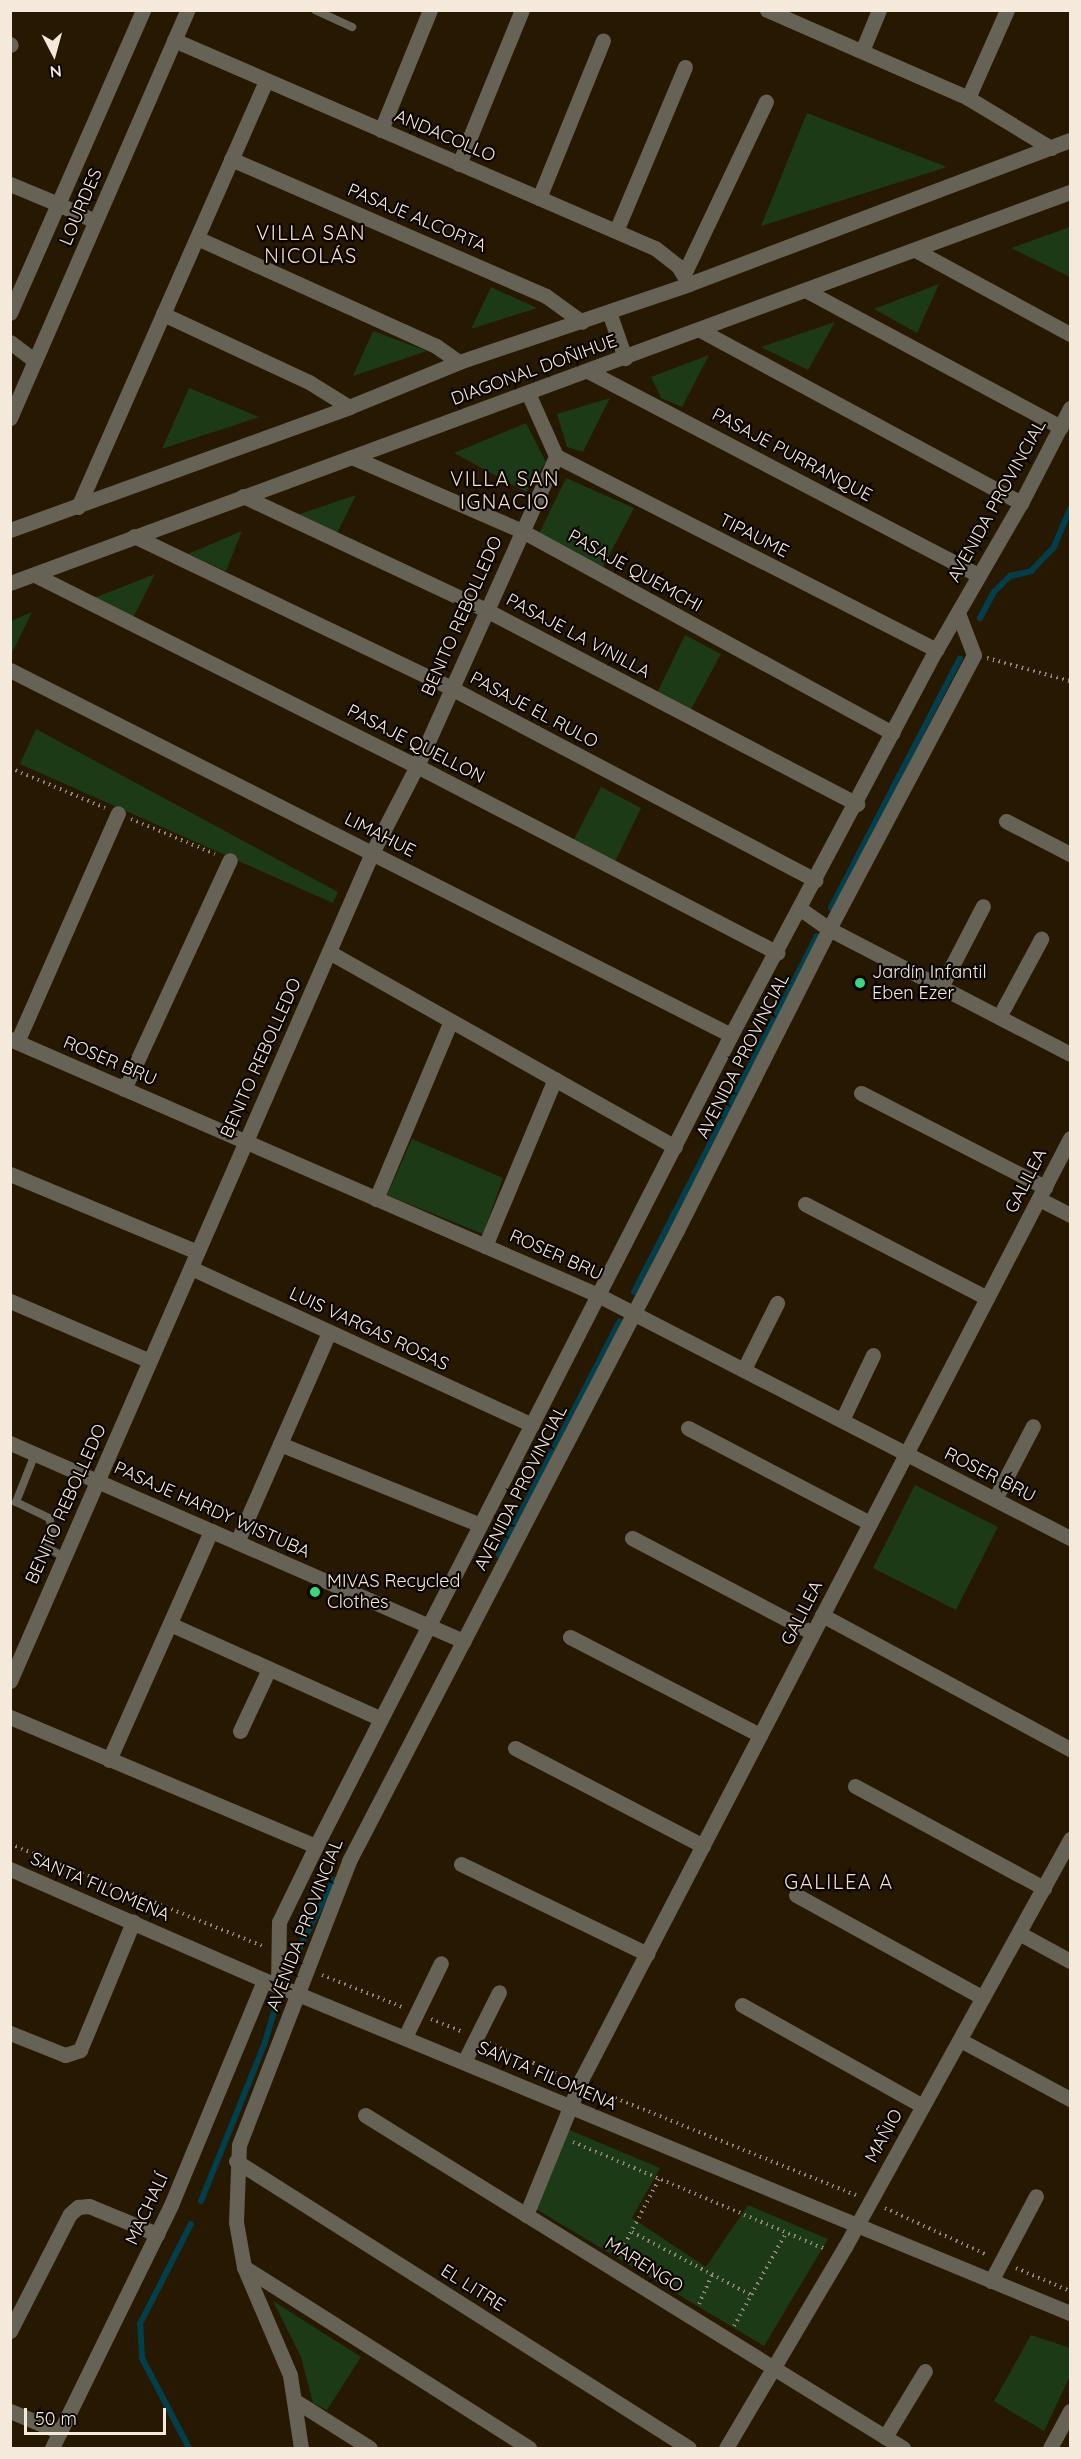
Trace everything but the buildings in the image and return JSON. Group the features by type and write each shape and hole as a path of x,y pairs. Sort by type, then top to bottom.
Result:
{"street":[{"name":"LOURDES","path":"10,313 143,10"},
{"name":"LOURDES","path":"10,418 187,10"},
{"path":"381,130 430,10"},
{"path":"459,164 522,10"},
{"path":"767,10 968,98 1051,148"},
{"path":"862,51 879,10"},
{"path":"968,98 1007,10"},
{"name":"ANDACOLLO","path":"174,40 616,231 665,254 686,279"},
{"path":"539,198 603,40"},
{"path":"616,231 685,67"},
{"path":"78,507 266,81"},
{"path":"686,279 766,101"},
{"name":"DIAGONAL DOÑIHUE","path":"10,530 349,407 459,362 582,322 686,279 1071,140"},
{"name":"PASAJE ALCORTA","path":"231,159 546,296 582,322"},
{"path":"10,184 95,221"},
{"name":"DIAGONAL DOÑIHUE","path":"10,583 917,251 1071,192"},
{"path":"197,238 436,346 459,362"},
{"path":"917,251 1071,334"},
{"path":"807,291 1061,427"},
{"path":"609,312 625,358"},
{"path":"163,314 309,382 349,407"},
{"path":"700,330 1021,503"},
{"path":"10,342 35,361"},
{"name":"PASAJE PURRANQUE","path":"588,370 978,575"},
{"path":"528,393 556,456"},
{"name":"AVENIDA PROVINCIAL","path":"271,1982 279,1922 478,1524 532,1425 731,1035 857,804 936,650 1021,503 1071,408"},
{"name":"BENITO REBOLLEDO","path":"10,1681 372,853 417,766 556,456"},
{"name":"TIPAUME","path":"556,456 936,650"},
{"name":"PASAJE QUEMCHI","path":"352,457 522,531 892,733"},
{"name":"PASAJE LA VINILLA","path":"243,496 486,610 857,804"},
{"name":"PASAJE EL RULO","path":"134,536 451,688 815,880"},
{"name":"PASAJE QUELLON","path":"34,575 417,766 777,953"},
{"path":"958,613 974,655"},
{"name":"AVENIDA PROVINCIAL","path":"301,2448 297,2402 281,2350 244,2267 236,2222 236,2161 239,2145 349,1861 635,1312 829,929 974,655"},
{"name":"LIMAHUE","path":"10,670 731,1035"},
{"path":"14,1041 118,813"},
{"path":"1006,821 1071,854"},
{"path":"124,1089 230,860"},
{"path":"941,987 983,906"},
{"path":"800,909 829,929 1071,1054"},
{"path":"999,1017 1041,939"},
{"path":"329,952 675,1147"},
{"path":"376,1199 451,1021"},
{"name":"ROSER BRU","path":"14,1041 635,1312 1071,1538"},
{"path":"485,1246 555,1079"},
{"path":"861,1093 1042,1193 1071,1215"},
{"name":"GALILEA","path":"526,2215 569,2105 580,2083 1071,1138"},
{"path":"10,1174 197,1252"},
{"path":"805,1204 987,1298"},
{"name":"LUIS VARGAS ROSAS","path":"191,1268 532,1425"},
{"path":"10,1301 150,1361"},
{"path":"744,1368 777,1303"},
{"path":"237,1542 329,1332"},
{"path":"843,1420 873,1355"},
{"path":"995,1499 1034,1426"},
{"path":"688,1428 870,1523"},
{"name":"PASAJE HARDY WISTUBA","path":"10,1443 464,1641"},
{"path":"280,1444 478,1524"},
{"path":"109,1760 211,1531"},
{"path":"632,1538 813,1633"},
{"path":"822,1615 1071,1749"},
{"path":"170,1624 381,1719"},
{"path":"570,1637 760,1735"},
{"path":"240,1731 269,1669"},
{"path":"10,1717 316,1846"},
{"path":"515,1748 703,1846"},
{"path":"855,1786 1044,1888"},
{"name":"MAÑIO","path":"726,2448 840,2256 1071,1839"},
{"path":"461,1864 647,1954"},
{"name":"SANTA FILOMENA","path":"10,1869 271,1982 1071,2313"},
{"path":"796,1895 983,1998"},
{"path":"10,2033 65,2055 74,2055 80,2050 133,1922"},
{"path":"1019,1933 1071,1960"},
{"path":"405,2037 441,1963"},
{"name":"MACHALÍ","path":"52,2448 157,2234 271,1982"},
{"path":"464,2062 499,1992"},
{"path":"742,2005 923,2106"},
{"path":"960,2040 1071,2099"},
{"name":"MARENGO","path":"364,2115 903,2448"},
{"name":"EL LITRE","path":"236,2161 689,2448"},
{"path":"991,2281 1036,2196"},
{"path":"10,2331 70,2214 78,2207 89,2206 157,2234"},
{"path":"244,2267 529,2448"},
{"path":"885,2437 925,2371"},
{"path":"297,2402 370,2448"},
{"path":"10,2411 60,2432"},
{"path":"1050,2448 1071,2411"}],"lane":[{"path":"315,10 351,27"},
{"path":"35,1454 16,1499 19,1504 49,1518 53,1531 46,1547 64,1557"}],"path":[{"path":"974,655 1071,681"},
{"path":"10,1844 276,1952"},
{"path":"308,1969 870,2201 1071,2291"},
{"path":"557,2135 840,2256"},
{"path":"612,2268 659,2179"},
{"path":"632,2232 751,2295"},
{"path":"726,2339 786,2233"},
{"path":"693,2318 712,2275"}],"green space":[{"path":"807,113 947,167 761,226"},
{"path":"1070,227 1070,277 1011,248"},
{"path":"939,284 917,333 874,309"},
{"path":"491,287 537,308 471,329"},
{"path":"835,322 808,370 761,347"},
{"path":"373,331 427,351 353,376"},
{"path":"709,355 682,407 661,398 651,377"},
{"path":"189,388 259,417 162,449"},
{"path":"610,398 583,452 567,447 557,414"},
{"path":"526,423 546,462 526,492 454,453"},
{"path":"566,478 634,508 603,567 537,538"},
{"path":"356,495 337,533 297,515"},
{"path":"242,531 226,571 188,554"},
{"path":"155,574 132,620 89,600"},
{"path":"32,612 12,653 11,653 11,621"},
{"path":"685,635 721,654 690,711 657,693"},
{"path":"36,729 338,892 333,903 20,764"},
{"path":"601,787 641,808 613,866 571,845"},
{"path":"412,1139 503,1178 483,1234 387,1195"},
{"path":"915,1485 998,1527 956,1610 873,1568"},
{"path":"567,2129 660,2168 632,2218 706,2267 748,2205 828,2239 764,2346 536,2209"},
{"path":"273,2301 361,2357 327,2410 313,2403 301,2357"},
{"path":"1031,2335 1070,2348 1070,2376 1044,2431 994,2401"}],"waterway":[{"path":"980,618 994,592 1010,576 1031,571 1054,547 1070,509"},
{"path":"831,908 960,658"},
{"path":"634,1292 817,936"},
{"path":"499,1555 620,1321"},
{"path":"298,1951 334,1880"},
{"path":"201,2201 264,2045 279,1996"},
{"path":"189,2448 142,2358 140,2324 191,2224"}],"place":[{"name":"Jardín Infantil Eben Ezer","path":"860,983"},
{"name":"MIVAS Recycled Clothes","path":"315,1592"}],"district":[{"name":"VILLA SAN NICOLÁS","path":"311,244"},
{"name":"VILLA SAN IGNACIO","path":"505,490"},
{"name":"GALILEA A","path":"839,1881"}]}
